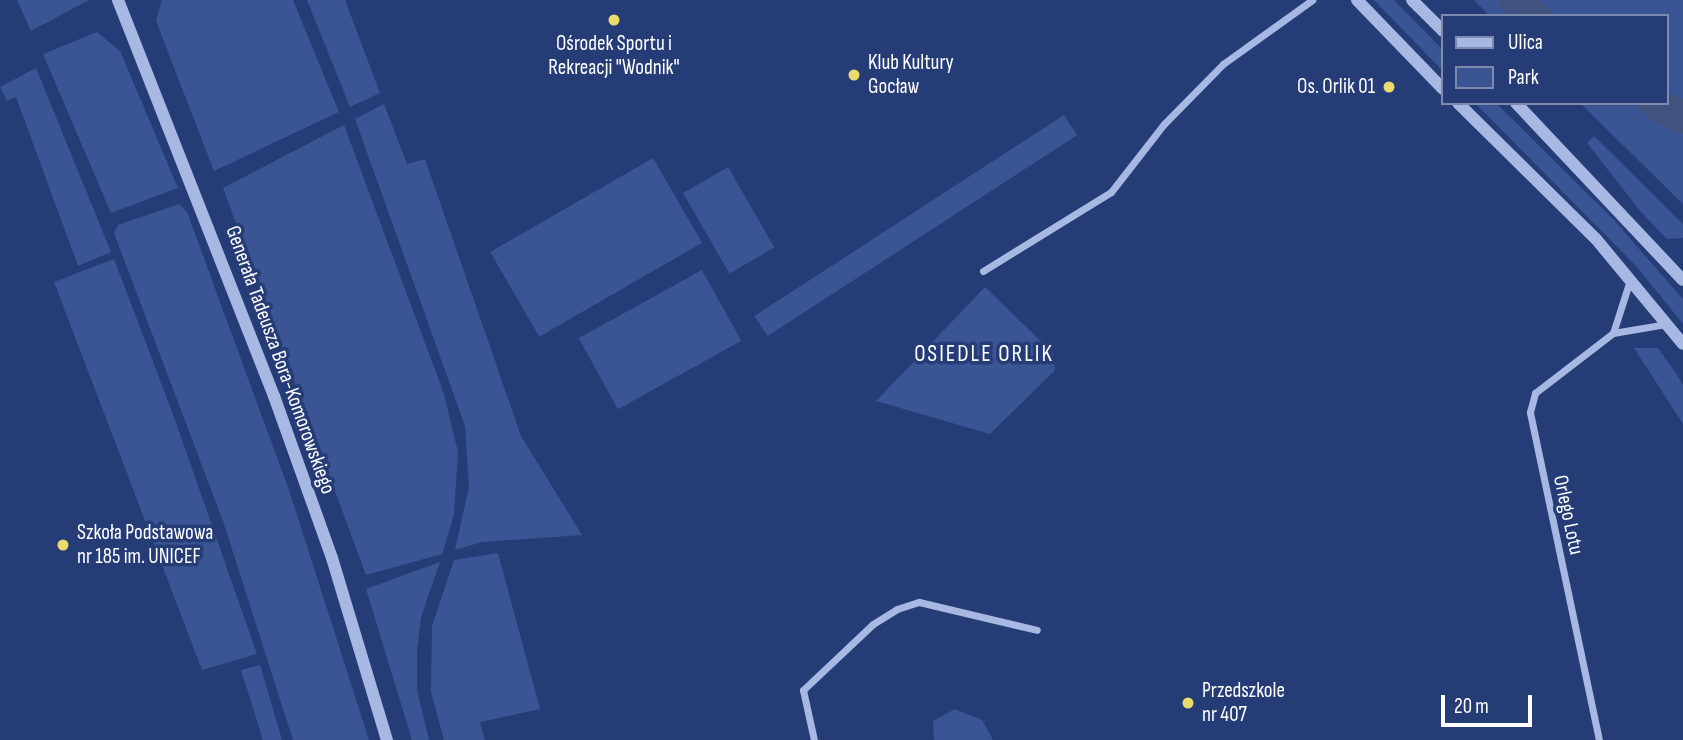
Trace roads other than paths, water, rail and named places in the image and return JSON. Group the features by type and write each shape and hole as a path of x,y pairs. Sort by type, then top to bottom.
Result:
{"street":[{"name":"Generała Tadeusza Bora-Komorowskiego","path":"118,0 283,421 332,558 387,740"},
{"path":"983,271 1111,192 1164,124 1223,64 1312,0"},
{"path":"1357,0 1442,88"},
{"path":"1412,0 1442,30"},
{"path":"1460,105 1630,279 1683,344"},
{"path":"1518,105 1683,280"},
{"path":"1613,333 1630,279"},
{"name":"Orlego Lotu","path":"1599,740 1530,412 1535,393 1613,333 1667,324"},
{"path":"814,740 803,690 873,624 897,609 919,602 1037,630"}],"waterway":[{"path":"1516,0 1532,14"},
{"path":"1659,105 1683,117"}],"place":[{"name":"Ośrodek Sportu i Rekreacji \"Wodnik\"","path":"614,20"},
{"name":"Klub Kultury Gocław","path":"854,75"},
{"name":"Os. Orlik 01","path":"1389,87"},
{"name":"Szkoła Podstawowa nr 185 im. UNICEF","path":"63,545"},
{"name":"Przedszkole nr 407","path":"1188,703"}],"district":[{"name":"OSIEDLE ORLIK","path":"984,354"}]}
